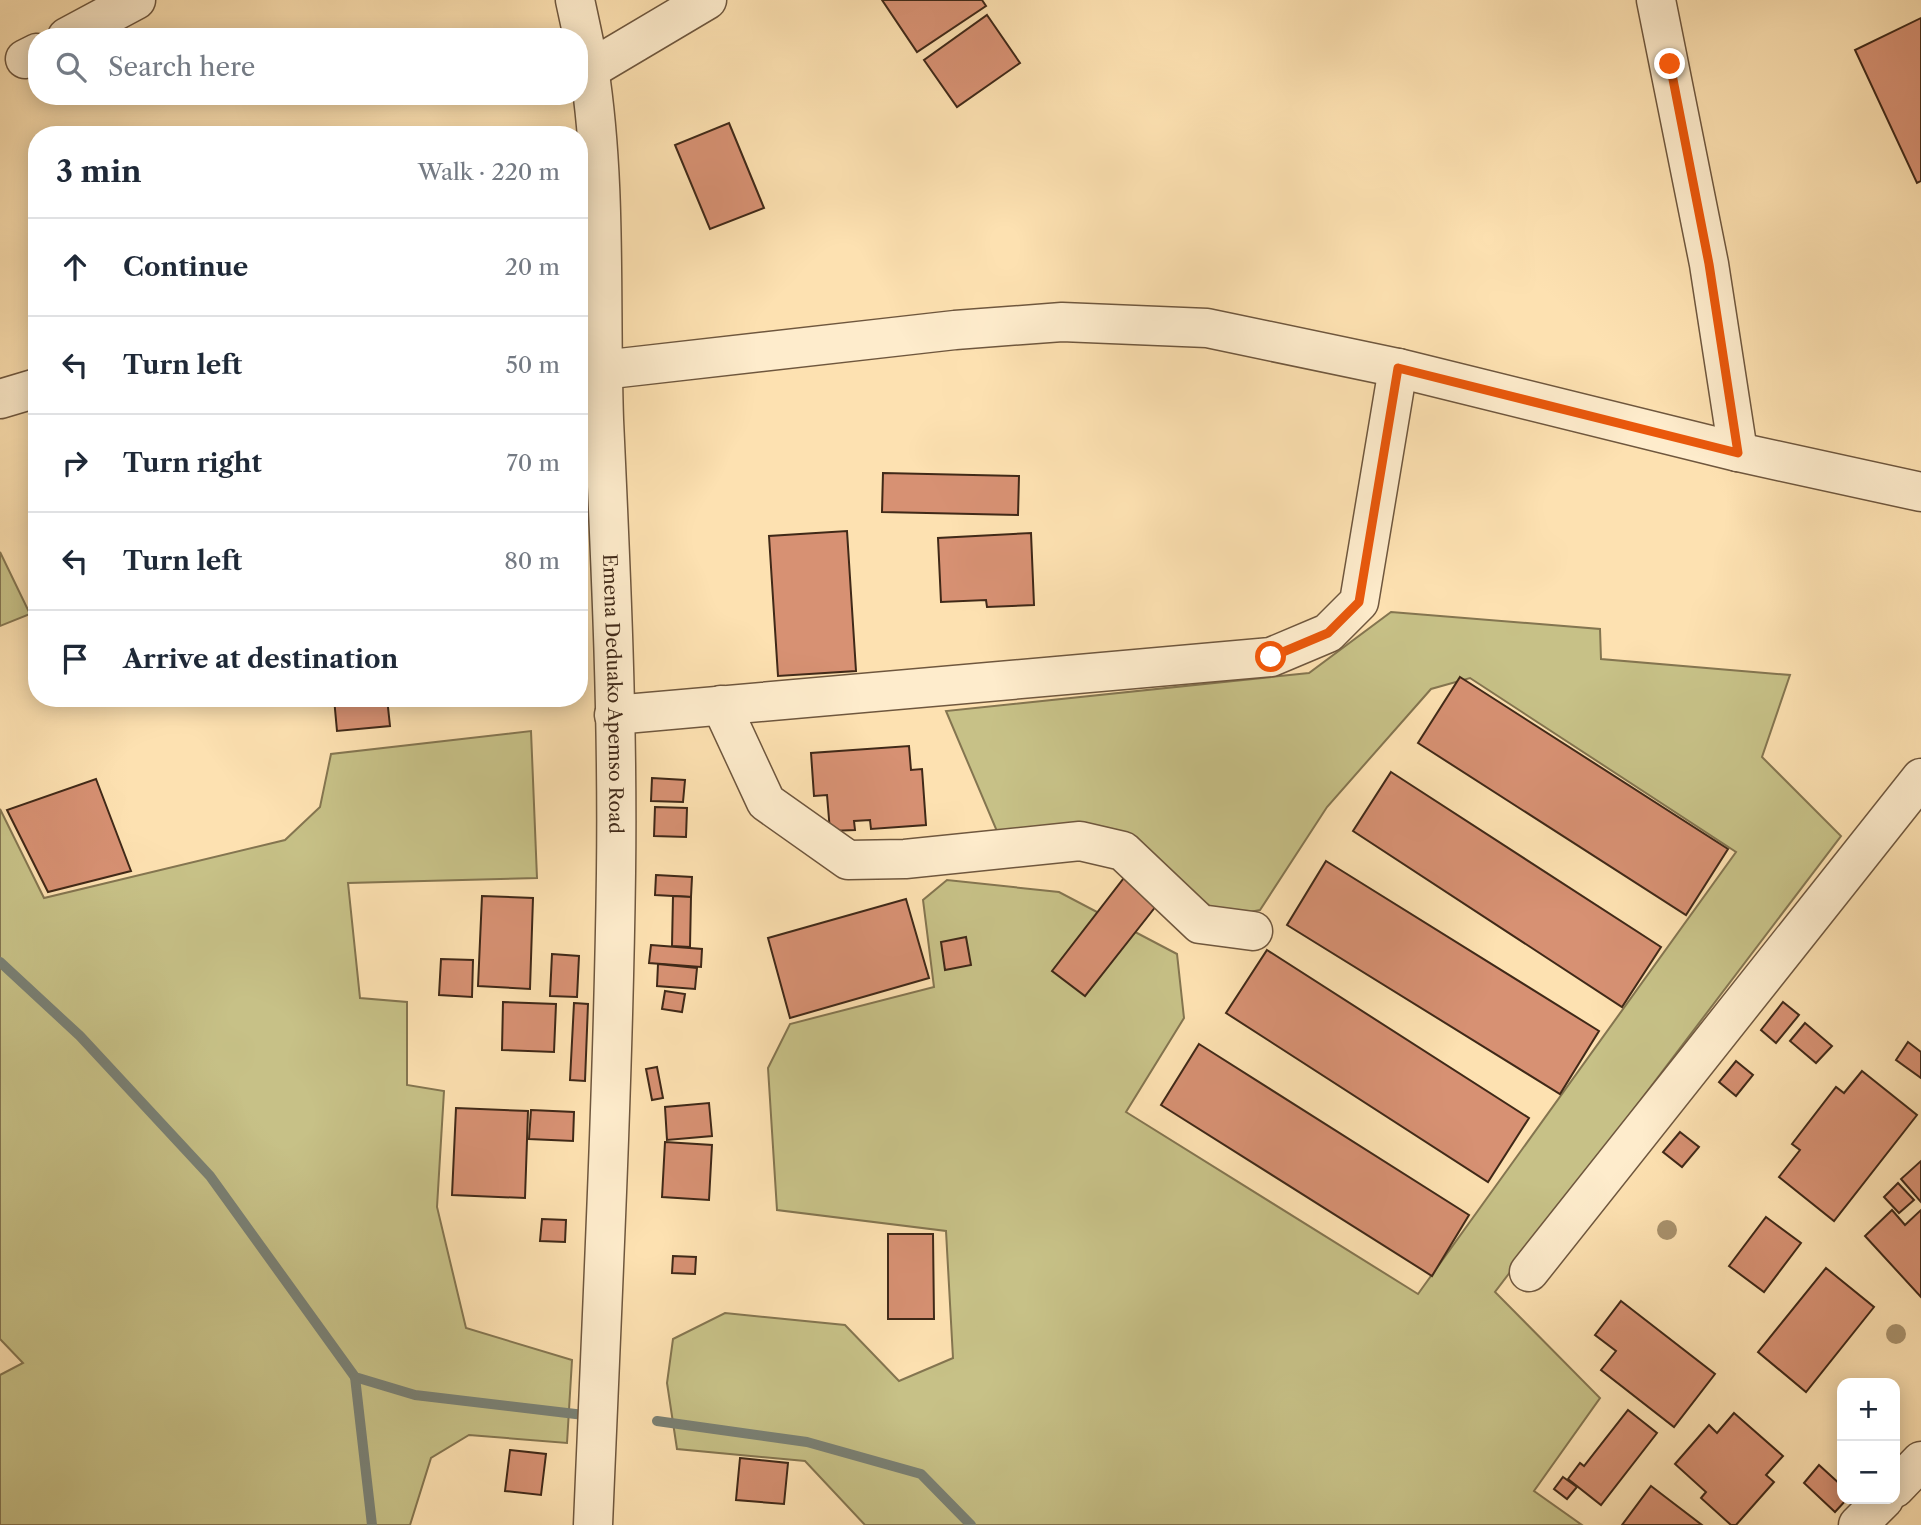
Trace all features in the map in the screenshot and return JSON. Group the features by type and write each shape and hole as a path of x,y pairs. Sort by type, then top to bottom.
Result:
{"street":[{"path":"84,28 136,0"},
{"name":"Emena Deduako Apemso Road","path":"575,0 581,28"},
{"path":"589,69 707,0"},
{"path":"1656,0 1709,264 1738,453"},
{"name":"Emena Deduako Apemso Road","path":"588,64 597,145 590,215 602,370 613,629 615,898 609,1142 593,1525"},
{"path":"602,370 941,332 1062,322 1207,328 1398,368 1738,453 1921,492"},
{"path":"614,715 1271,657 1328,633 1359,602 1398,368"},
{"path":"0,399 28,391"},
{"path":"721,705 765,802 848,860 905,859 1080,841 1123,851 1200,924 1254,931"},
{"path":"1529,1272 1921,778"},
{"path":"1900,1483 1921,1461"},
{"path":"1858,1525 1879,1504"}],"shaded area":[{"path":"0,552 28,615 0,626"},
{"path":"1391,612 1600,629 1601,659 1790,675 1762,757 1841,836 1495,1292 1600,1398 1534,1491 1582,1525 865,1525 805,1461 677,1449 667,1383 673,1339 725,1313 845,1325 899,1381 953,1358 946,1231 777,1210 768,1068 790,1024 934,987 923,900 947,880 1059,892 1177,954 1184,1018 1126,1112 1418,1294 1736,852 1470,678 1431,689 1327,807 1260,910 1224,917 1193,893 1133,838 999,836 946,711 1309,673"},
{"path":"531,731 537,878 348,883 360,998 407,1002 407,1085 444,1091 437,1207 466,1328 572,1360 567,1443 469,1435 431,1458 410,1525 0,1525 0,1375 23,1363 0,1339 0,809 44,898 285,840 320,807 331,754"}],"building":[{"path":"882,0 982,0 986,6 917,52"},
{"path":"987,15 1020,63 957,107 924,60"},
{"path":"1921,18 1921,181 1917,183 1855,50"},
{"path":"729,123 764,208 710,229 675,145"},
{"path":"883,473 1019,476 1018,515 882,512"},
{"path":"847,531 856,671 778,676 769,536"},
{"path":"1031,533 1034,605 987,607 986,600 941,602 938,538"},
{"path":"1460,677 1728,849 1686,915 1418,743"},
{"path":"335,707 388,707 390,726 337,731"},
{"path":"909,746 911,770 922,769 926,825 871,829 870,820 854,821 855,830 830,831 827,795 814,796 811,753"},
{"path":"1391,772 1661,947 1622,1007 1353,831"},
{"path":"652,778 685,780 683,802 651,801"},
{"path":"96,779 131,871 48,892 7,810"},
{"path":"655,807 687,808 686,837 654,836"},
{"path":"1326,861 1599,1031 1560,1094 1287,925"},
{"path":"1127,874 1160,901 1085,996 1052,971"},
{"path":"656,875 692,877 691,897 655,895"},
{"path":"482,896 533,898 530,989 478,986"},
{"path":"673,896 691,897 690,947 672,946"},
{"path":"906,899 929,978 790,1018 768,938"},
{"path":"966,937 971,965 945,970 941,942"},
{"path":"651,945 702,949 701,967 649,963"},
{"path":"1267,950 1529,1118 1488,1182 1226,1013"},
{"path":"552,954 579,956 577,997 550,996"},
{"path":"441,959 473,960 472,997 439,995"},
{"path":"658,964 697,968 695,989 657,986"},
{"path":"665,991 685,994 682,1012 662,1009"},
{"path":"503,1002 556,1004 554,1052 502,1050"},
{"path":"1783,1002 1799,1015 1776,1043 1761,1030"},
{"path":"574,1003 588,1004 585,1081 570,1080"},
{"path":"1805,1023 1832,1046 1816,1063 1790,1041"},
{"path":"1908,1042 1921,1052 1921,1078 1896,1060"},
{"path":"1199,1044 1469,1215 1432,1276 1161,1105"},
{"path":"1736,1061 1753,1075 1736,1096 1719,1082"},
{"path":"657,1067 663,1098 652,1100 646,1069"},
{"path":"1862,1071 1917,1115 1834,1221 1779,1177 1800,1150 1792,1144 1836,1087 1844,1093"},
{"path":"709,1103 712,1136 667,1140 665,1107"},
{"path":"456,1108 528,1111 525,1198 452,1195"},
{"path":"531,1110 574,1112 573,1141 529,1139"},
{"path":"1680,1132 1699,1147 1682,1167 1663,1152"},
{"path":"665,1142 712,1145 709,1200 662,1197"},
{"path":"1921,1161 1921,1202 1901,1179"},
{"path":"1898,1183 1914,1200 1899,1213 1884,1197"},
{"path":"1892,1210 1905,1225 1921,1210 1921,1297 1865,1236"},
{"path":"1766,1217 1801,1243 1764,1292 1729,1266"},
{"path":"542,1219 566,1220 565,1242 540,1241"},
{"path":"888,1234 933,1234 934,1319 888,1319"},
{"path":"673,1256 696,1257 695,1274 672,1273"},
{"path":"1826,1268 1874,1307 1806,1392 1758,1352"},
{"path":"1621,1301 1715,1374 1674,1427 1601,1370 1616,1351 1595,1335"},
{"path":"1628,1410 1657,1433 1601,1505 1568,1479 1580,1463 1584,1466"},
{"path":"1734,1413 1783,1456 1766,1475 1774,1482 1736,1525 1731,1525 1701,1498 1706,1492 1675,1464 1709,1425 1717,1433"},
{"path":"510,1450 546,1454 541,1495 505,1491"},
{"path":"740,1458 788,1463 784,1504 736,1500"},
{"path":"1819,1465 1837,1481 1837,1504 1842,1504 1835,1512 1804,1483"},
{"path":"1563,1477 1577,1487 1567,1499 1554,1489"},
{"path":"1651,1486 1702,1525 1622,1525"}],"waterway":[{"path":"0,962 80,1036 210,1176 355,1377 415,1395 584,1415"},
{"path":"355,1377 372,1525"},
{"path":"657,1421 807,1442 921,1474 971,1525"}],"route":[{"path":"1271,657 1328,633 1359,602 1398,368 1738,453 1709,264 1670,64"}]}
